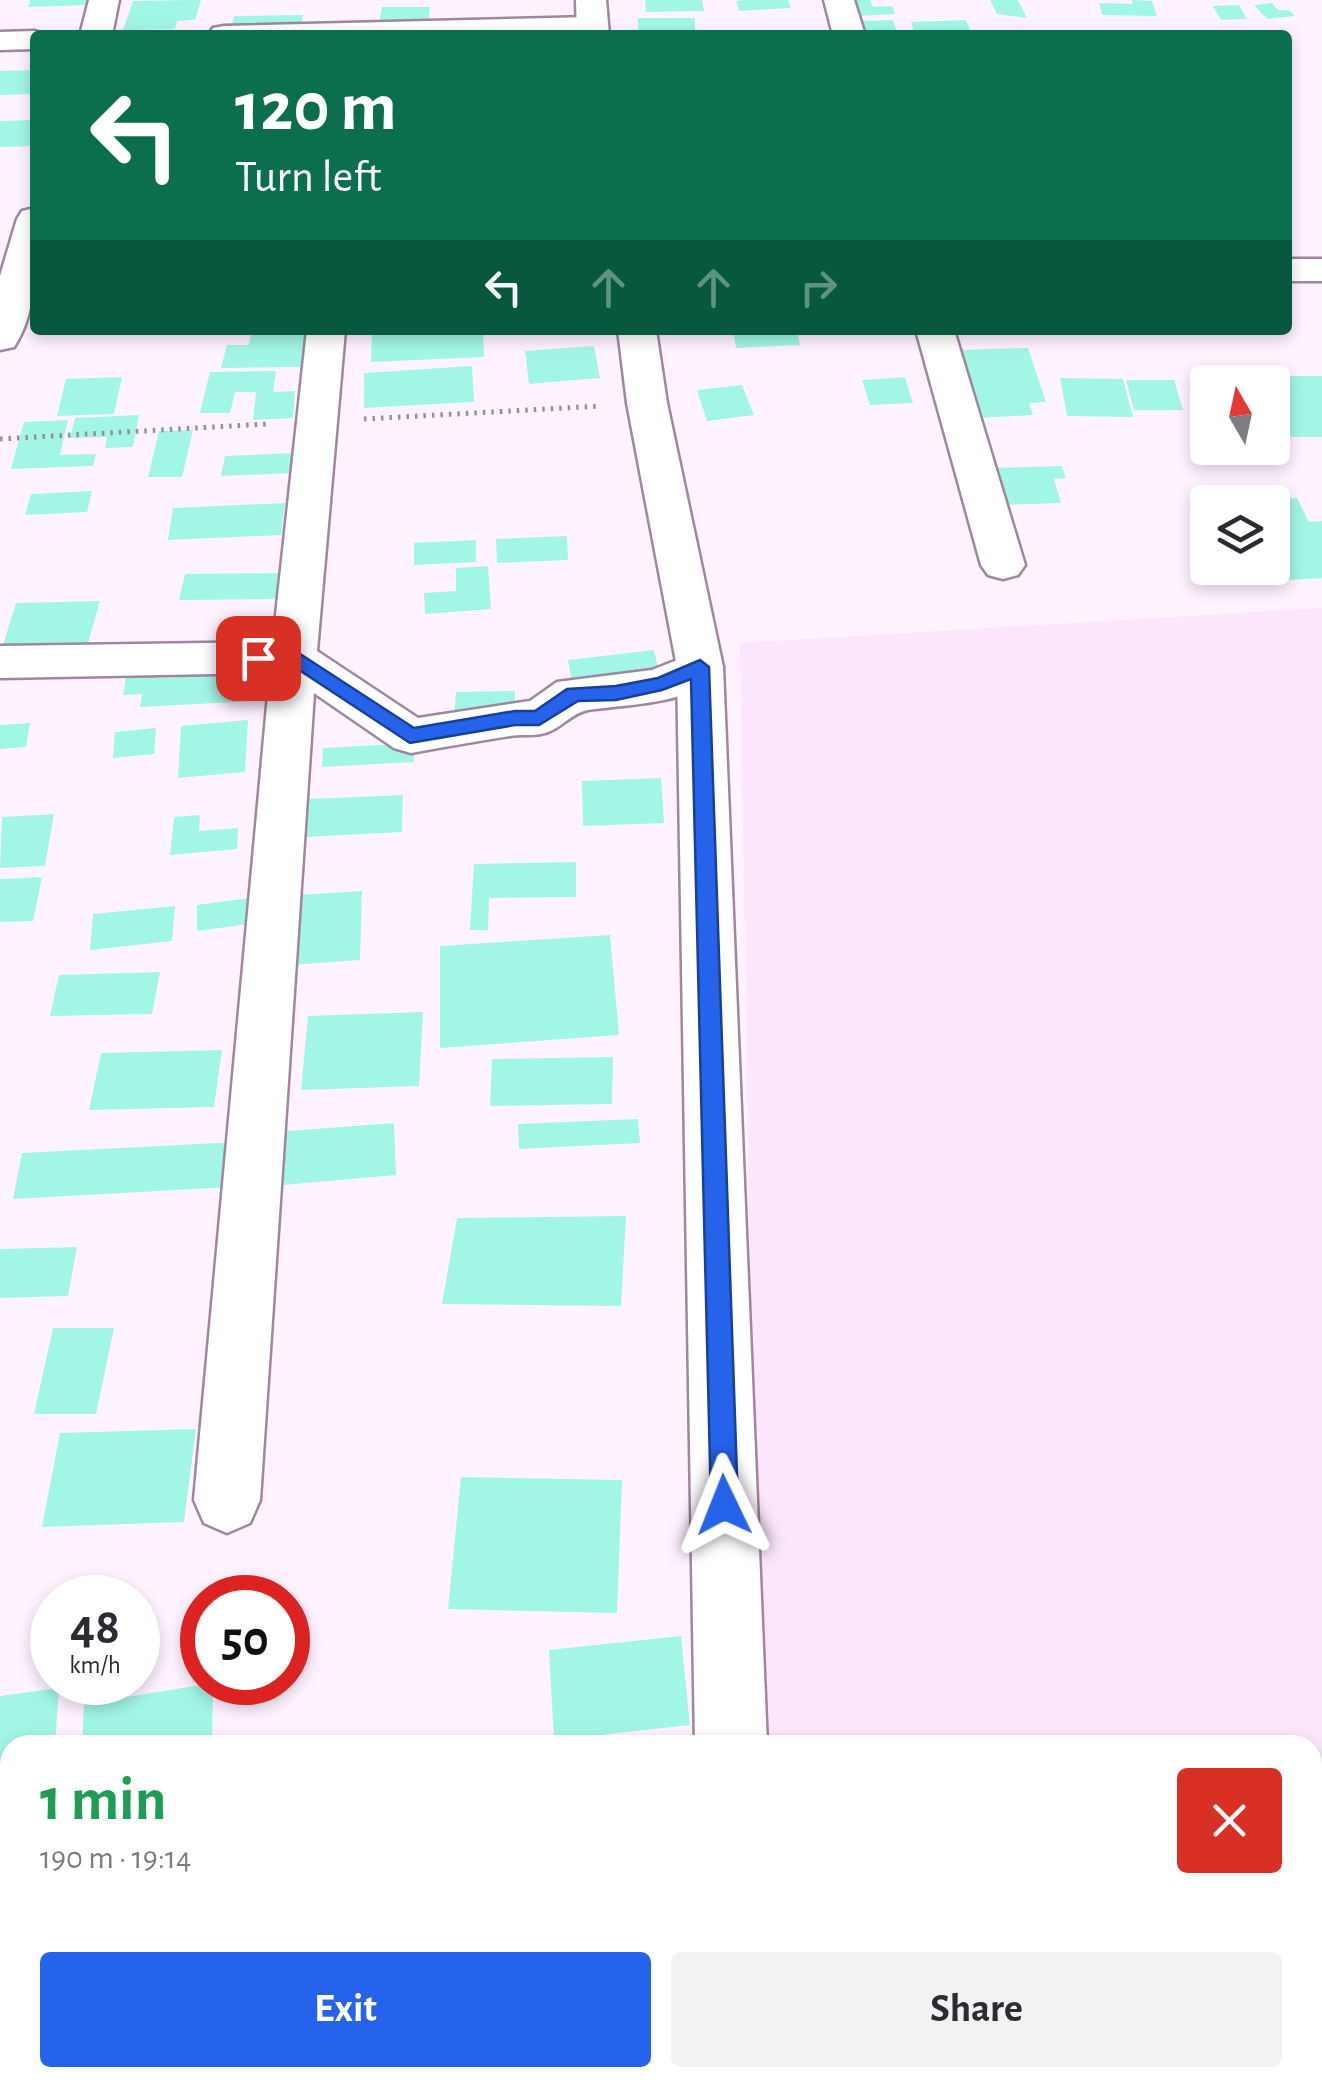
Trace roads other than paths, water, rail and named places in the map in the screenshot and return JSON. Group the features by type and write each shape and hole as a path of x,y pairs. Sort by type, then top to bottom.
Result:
{"street":[{"path":"97,30 104,0"},
{"path":"358,30 360,0"},
{"path":"839,0 848,30"},
{"path":"412,30 592,20"},
{"path":"0,41 30,40"},
{"path":"0,339 30,236"},
{"path":"1292,270 1322,270"},
{"path":"227,1500 294,657 326,335"},
{"path":"638,335 647,403 700,667 731,1735"},
{"path":"936,335 1002,565"},
{"path":"0,662 294,657 410,736 515,718 539,718 574,694 616,693 662,684 700,667"}]}
